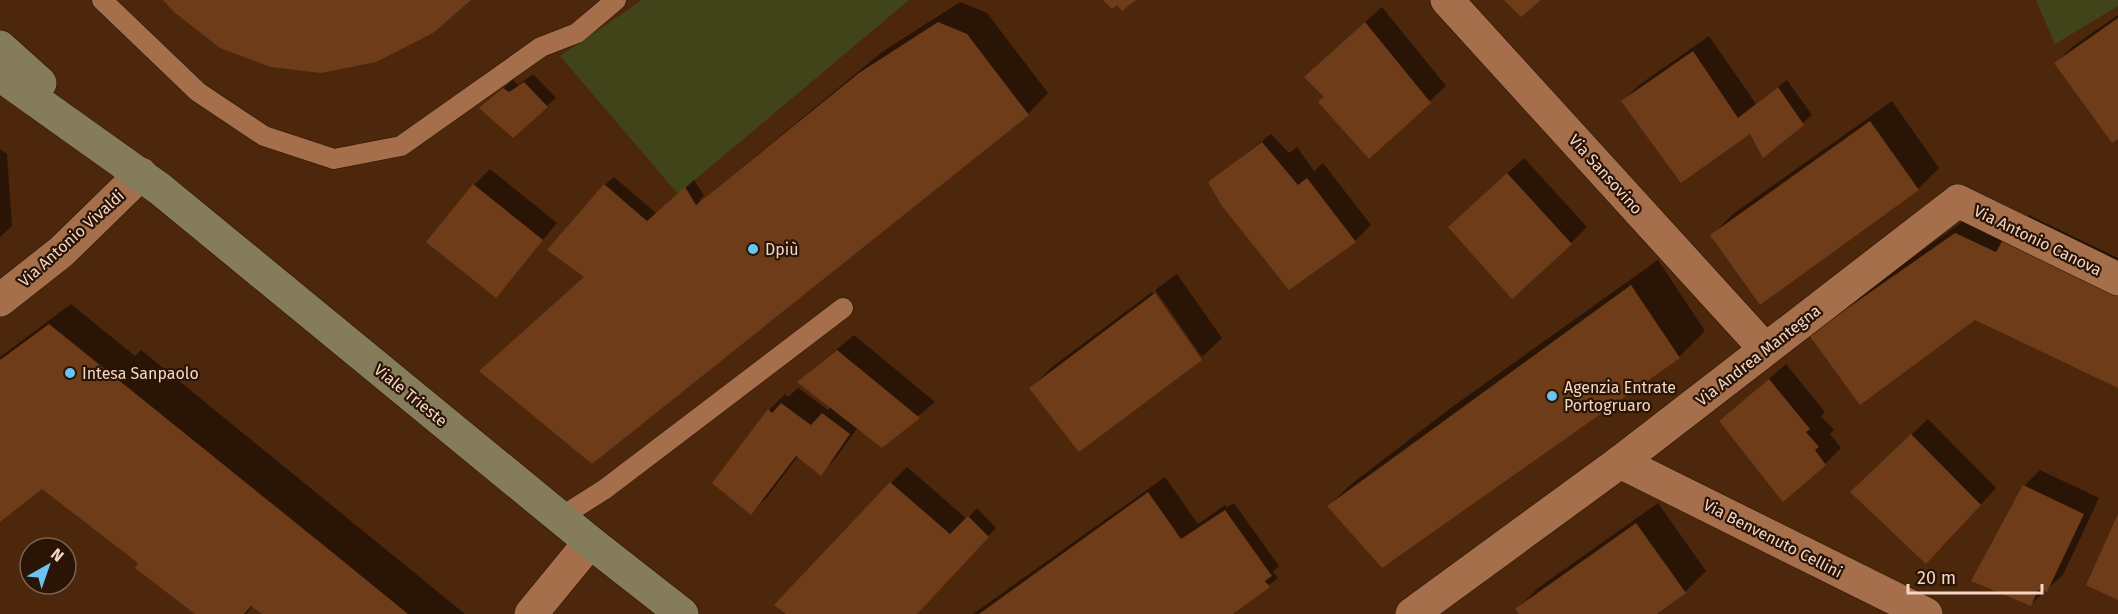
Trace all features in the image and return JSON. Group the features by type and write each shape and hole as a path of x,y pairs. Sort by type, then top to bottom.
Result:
{"main road":[{"name":"Viale Trieste","path":"0,47 141,174 590,542 682,614"},
{"name":"Viale Trieste","path":"0,75 141,174"}],"street":[{"name":"Via Sansovino","path":"1447,0 1765,349"},
{"name":"Via Antonio Vivaldi","path":"0,300 61,252 141,174"},
{"name":"Via Andrea Mantegna","path":"1412,614 1620,462 1958,201"},
{"name":"Via Antonio Canova","path":"1958,201 2118,279"},
{"name":"Via Benvenuto Cellini","path":"1620,462 1926,614"},
{"path":"531,614 590,542"}],"lane":[{"path":"102,0 198,92 264,136 334,159 401,146 541,47 577,33 616,0"},
{"path":"561,518 605,489 843,308"}],"green space":[{"path":"642,0 909,0 678,194 560,56"},
{"path":"2036,0 2118,0 2118,6 2055,44"}],"building":[{"path":"163,0 471,0 433,33 376,62 321,73 271,67 220,48 174,12"},
{"path":"1103,0 1136,0 1122,11 1117,5 1112,9"},
{"path":"1504,0 1541,0 1521,17"},
{"path":"2118,18 2118,139 2112,143 2054,63"},
{"name":"Dpiù","path":"938,22 967,34 1029,115 592,464 479,371 584,277 547,250 604,184 647,221 685,187 696,205 859,73"},
{"path":"1365,22 1431,103 1369,159 1318,102 1324,97 1304,77"},
{"path":"1693,51 1738,118 1778,87 1804,125 1763,158 1750,134 1681,183 1621,101"},
{"path":"524,82 548,107 513,138 479,108 503,88 509,92"},
{"path":"1870,121 1919,190 1760,305 1710,235"},
{"path":"1262,142 1298,185 1307,178 1356,242 1289,290 1222,206 1208,182"},
{"path":"1507,173 1572,244 1512,299 1448,227"},
{"path":"473,184 543,240 496,298 426,242"},
{"path":"1955,233 1996,252 2004,238 2118,293 2118,388 1975,320 1860,405 1809,335"},
{"name":"Agenzia Entrate Portogruaro","path":"1631,285 1680,358 1382,568 1327,506"},
{"path":"1155,293 1202,360 1079,452 1029,388"},
{"path":"49,324 408,614 262,614 251,606 244,614 195,614 135,568 138,563 42,489 0,522 0,360"},
{"path":"837,350 920,418 882,448 797,382"},
{"path":"1769,379 1810,429 1806,432 1819,447 1815,450 1826,465 1783,502 1719,421"},
{"path":"781,403 811,425 822,413 850,434 821,476 796,456 751,515 712,483 768,409 772,413"},
{"path":"1911,434 1981,505 1926,564 1850,492"},
{"path":"890,482 950,534 968,516 989,537 917,614 786,614 774,605"},
{"path":"2023,485 2084,514 2047,592 2038,590 2031,606 1971,581"},
{"path":"1148,492 1181,539 1225,510 1272,576 1265,581 1270,587 1233,614 979,614"},
{"path":"2118,514 2118,600 2086,585"},
{"path":"1636,523 1686,593 1657,614 1519,614 1515,609"}],"place":[{"name":"Dpiù","path":"753,249"},
{"name":"Intesa Sanpaolo","path":"70,373"},
{"name":"Agenzia Entrate Portogruaro","path":"1552,396"}]}
